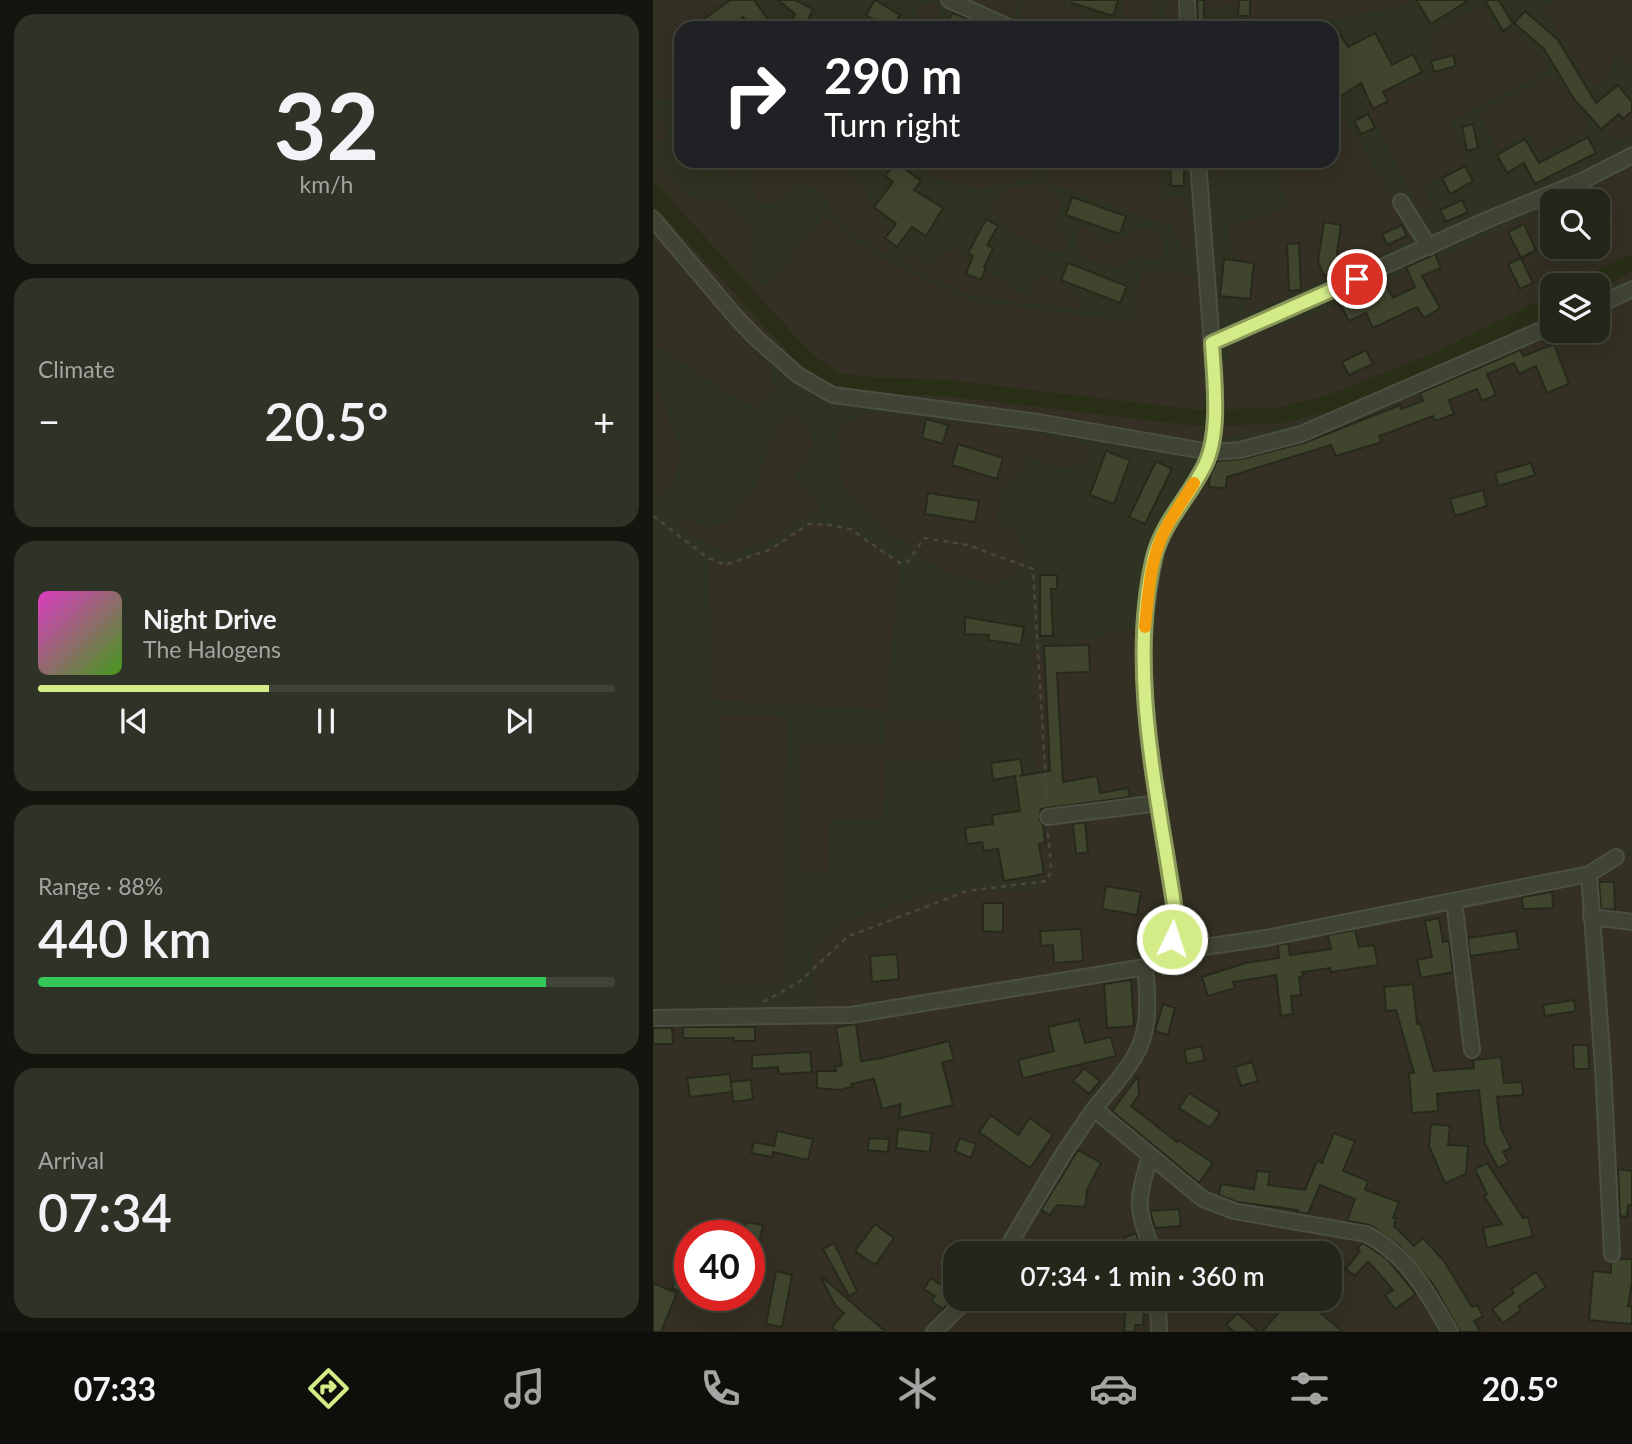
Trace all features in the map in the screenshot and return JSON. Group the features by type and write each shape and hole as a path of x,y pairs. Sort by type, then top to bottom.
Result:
{"street":[{"path":"949,0 996,21"},
{"path":"1187,0 1188,21"},
{"path":"1212,343 1489,219 1582,181 1632,155"},
{"path":"653,1018 851,1015 1145,967 1163,953 1172,939 1175,911 1149,737 1144,640 1154,558 1165,529 1206,463 1211,448 1215,402 1199,168"},
{"path":"1401,202 1429,247"},
{"path":"653,219 757,339 798,375 833,395 1211,448 1240,450 1301,434 1540,331"},
{"path":"1610,299 1632,289"},
{"path":"1047,817 1159,803"},
{"path":"1163,953 1265,938 1589,874 1616,857"},
{"path":"1589,874 1603,1067 1612,1254"},
{"path":"1454,901 1472,1050"},
{"path":"1591,917 1632,922"},
{"path":"1011,1241 1064,1153 1094,1109 1136,1057 1149,1012 1145,967"},
{"path":"1094,1109 1203,1199 1218,1206 1366,1234 1379,1241 1397,1255 1417,1280 1450,1332"},
{"path":"1149,1241 1138,1209 1138,1195 1150,1156"},
{"path":"934,1332 955,1311"},
{"path":"1158,1311 1159,1332"}],"path":[{"path":"653,516 708,558 725,565 771,549 809,524 831,524 850,529 900,563 908,562 924,538 968,545 1033,569 1051,872 1047,881 967,891 847,937 799,982 758,1006"}],"shaded area":[{"path":"653,0 724,0 709,21 674,21 674,100 653,98"},
{"path":"963,0 1018,0 1014,14 1005,21"},
{"path":"1023,0 1061,0 1085,17 1098,21 1021,21 1019,14"},
{"path":"1122,0 1152,0 1151,21 1124,21"},
{"path":"1170,0 1179,0 1180,21 1162,20"},
{"path":"1196,0 1410,0 1404,6 1327,21 1234,21 1233,4 1196,12"},
{"path":"1554,0 1632,0 1632,71 1616,51 1609,78 1591,87 1542,7"},
{"path":"931,1 940,9 941,21 913,21 920,7"},
{"path":"1482,3 1500,35 1515,28 1551,68 1449,123 1469,161 1423,186 1431,203 1421,211 1361,95 1430,79 1432,34"},
{"path":"1555,74 1591,128 1541,156 1528,133 1497,150 1478,113"},
{"path":"1632,106 1632,134 1616,142 1603,131"},
{"path":"653,114 665,121 669,137 658,143 653,138"},
{"path":"1339,115 1348,123 1416,239 1247,314 1227,227 1290,207 1273,168 1339,168"},
{"path":"653,160 687,196 726,202 751,228 750,271 766,287 824,216 885,260 968,300 1130,322 1136,314 1140,272 1201,275 1213,368 1198,418 1208,454 1329,424 1540,336 1540,343 1610,343 1610,297 1632,287 1632,850 1615,854 1585,876 1260,934 1173,940 1173,911 1170,944 1261,938 1586,880 1615,858 1632,854 1632,1332 653,1332 653,1017 815,1016 813,955 844,922 928,893 1038,891 1031,653 1141,626 1154,549 1207,454 1189,440 1036,417 847,399 778,359 653,214"},
{"path":"1632,164 1632,277 1610,287 1610,273 1540,273 1540,321 1367,398 1298,424 1222,438 1226,399 1220,372 1234,346 1259,332 1310,317 1540,212 1540,259 1610,259 1610,189 1585,189"},
{"path":"711,168 739,168 735,176 716,172"},
{"path":"755,168 848,168 896,239 893,253 886,254 860,237 831,208 819,190 800,184 781,200 768,206 756,201 752,174"},
{"path":"920,168 1043,168 1034,177 977,190 923,173"},
{"path":"1045,168 1160,168 1159,209 1166,198 1180,196 1188,207 1191,219 1190,245 1181,248 1172,225 1047,182 1044,178"},
{"path":"1216,168 1250,168 1216,176"},
{"path":"1042,185 1061,196 1062,208 1053,227 1067,237 1068,246 1058,254 1020,237 990,208 998,194 1004,190 1017,186"},
{"path":"653,223 770,370 775,392 759,408 733,396 653,344"},
{"path":"1083,226 1094,230 1096,238 1105,244 1140,229 1155,229 1165,242 1161,260 1145,259 1140,255 1118,268 1090,260 1076,247 1076,232"},
{"path":"953,249 963,252 972,269 1006,280 1020,294 1032,295 1034,282 1044,273 1068,288 1086,307 1085,310 970,296 901,263 903,258 914,254 924,263 934,263 942,253"},
{"path":"653,375 682,455 670,490 653,501"},
{"path":"869,412 1030,431 1086,444 1089,463 1059,468 1030,457 1000,493 996,522 1015,532 1026,550 1014,575 992,585 944,572 884,528 842,483 837,429"},
{"path":"785,415 804,418 815,449 797,468 796,482 821,501 820,511 804,517 776,537 729,554 692,536 678,523 684,517 703,527 725,523 754,493 768,447"},
{"path":"809,524 848,530 900,563 886,710 714,700 708,558 726,565 771,549"},
{"path":"720,714 787,716 782,985 721,985"},
{"path":"885,719 961,720 961,761 885,761 884,820 830,820 829,872 799,871 800,742 884,743"}],"building":[{"path":"730,0 754,0 769,21 746,21 743,17 739,21 704,19"},
{"path":"778,0 795,0 813,9 807,21 792,21 795,14"},
{"path":"875,0 900,15 896,21 876,21 866,15"},
{"path":"1072,0 1118,0 1113,16 1072,3"},
{"path":"1197,0 1204,0 1204,21 1198,21"},
{"path":"1239,0 1250,0 1250,16 1238,16"},
{"path":"1416,0 1469,0 1431,24"},
{"path":"1485,0 1499,0 1513,24 1503,31"},
{"path":"1525,11 1558,40 1596,103 1618,85 1632,102 1632,111 1623,119 1619,114 1601,129 1574,99 1544,49 1514,23"},
{"path":"953,13 970,20 969,21 948,21"},
{"path":"1339,33 1348,47 1375,33 1392,65 1413,54 1422,72 1383,92 1388,101 1373,109 1361,83 1339,97"},
{"path":"1453,55 1456,66 1434,72 1431,61"},
{"path":"1368,114 1375,128 1361,134 1354,121"},
{"path":"1473,124 1478,148 1467,151 1462,127"},
{"path":"1588,137 1596,153 1535,184 1524,163 1507,173 1497,155 1525,139 1539,163"},
{"path":"1465,166 1473,181 1450,194 1442,178"},
{"path":"891,168 904,168 921,181 914,190 943,208 926,236 912,227 897,247 885,238 896,224 874,207 893,182 885,176"},
{"path":"1170,168 1184,168 1184,186 1171,186"},
{"path":"1072,197 1126,216 1120,234 1066,215"},
{"path":"1462,200 1468,212 1446,222 1440,210"},
{"path":"986,219 998,226 987,245 993,248 981,280 966,274 973,256 968,253"},
{"path":"1324,222 1341,225 1337,253 1343,267 1324,276 1318,262"},
{"path":"1524,224 1536,250 1521,258 1508,232"},
{"path":"1402,225 1407,236 1387,245 1382,234"},
{"path":"1299,243 1301,290 1289,291 1287,244"},
{"path":"1435,254 1441,268 1422,276 1440,308 1424,318 1417,307 1373,328 1366,313 1349,321 1341,306 1345,305 1341,297 1382,277 1393,298 1415,287 1406,267"},
{"path":"1521,258 1533,283 1520,289 1508,264"},
{"path":"1224,259 1254,263 1250,299 1220,296"},
{"path":"1068,263 1127,286 1120,303 1061,280"},
{"path":"1554,344 1569,384 1547,393 1536,366 1519,374 1514,363 1487,374 1496,395 1482,401 1477,389 1449,400 1454,414 1435,421 1433,416 1379,436 1382,442 1336,456 1331,445 1227,477 1226,488 1209,487 1210,476 1217,461 1242,459 1304,443 1400,405 1401,409 1423,401 1420,393 1520,350 1523,356"},
{"path":"1366,350 1373,364 1349,375 1342,362"},
{"path":"926,419 948,425 943,444 922,438"},
{"path":"958,444 1003,458 997,479 952,465"},
{"path":"1106,451 1130,460 1114,504 1090,495"},
{"path":"1156,461 1172,469 1145,524 1129,517"},
{"path":"1531,463 1535,475 1498,486 1495,473"},
{"path":"1483,490 1487,506 1455,516 1450,499"},
{"path":"928,493 979,501 975,522 925,514"},
{"path":"1040,575 1057,575 1057,589 1051,589 1053,636 1040,636"},
{"path":"965,617 1024,627 1021,645 988,640 989,635 965,634"},
{"path":"1089,645 1090,672 1057,673 1063,782 1097,776 1100,793 1128,788 1130,797 1041,809 1039,819 1043,825 1045,843 1039,844 1044,874 1004,881 998,849 984,851 982,842 967,844 965,828 993,824 992,815 1020,811 1015,776 993,780 991,763 1020,759 1023,775 1019,776 1050,771 1044,646"},
{"path":"1085,822 1088,852 1076,854 1073,824"},
{"path":"1599,882 1614,882 1615,910 1601,909"},
{"path":"1106,886 1141,892 1137,915 1102,909"},
{"path":"1552,892 1553,908 1523,909 1522,897"},
{"path":"983,903 1003,903 1003,932 983,931"},
{"path":"1439,918 1443,942 1449,941 1453,972 1421,978 1417,960 1432,957 1425,921"},
{"path":"1081,929 1083,961 1054,963 1053,945 1041,946 1040,931"},
{"path":"1355,930 1359,947 1374,945 1378,965 1331,972 1330,968 1302,972 1303,976 1299,977 1301,995 1291,996 1293,1014 1281,1016 1276,975 1233,982 1235,988 1208,996 1202,977 1245,963 1279,958 1278,945 1288,943 1290,955 1331,949 1328,935"},
{"path":"1516,931 1519,949 1470,956 1468,938"},
{"path":"897,954 899,979 872,982 870,956"},
{"path":"1131,980 1134,1026 1107,1028 1104,984"},
{"path":"1413,984 1417,1024 1420,1023 1434,1071 1474,1068 1473,1060 1501,1057 1504,1083 1522,1082 1523,1095 1497,1097 1501,1129 1511,1148 1503,1152 1509,1162 1498,1168 1485,1144 1479,1090 1437,1094 1438,1111 1412,1113 1409,1073 1414,1073 1396,1010 1386,1011 1384,987"},
{"path":"1574,1000 1576,1011 1545,1016 1543,1005"},
{"path":"1163,1004 1175,1008 1168,1035 1155,1031"},
{"path":"1079,1020 1085,1043 1111,1037 1116,1056 1023,1078 1018,1060 1054,1051 1048,1027"},
{"path":"856,1024 861,1061 949,1041 954,1060 942,1062 953,1105 899,1118 901,1104 882,1109 874,1079 851,1084 852,1087 840,1090 817,1088 817,1071 836,1071 835,1067 842,1065 836,1027"},
{"path":"683,1027 755,1027 755,1041 734,1041 734,1038 683,1038"},
{"path":"653,1028 672,1028 673,1044 653,1044"},
{"path":"1573,1045 1588,1045 1589,1069 1574,1069"},
{"path":"1201,1046 1205,1060 1187,1064 1184,1050"},
{"path":"810,1052 812,1072 779,1074 778,1067 752,1069 752,1055"},
{"path":"1252,1062 1258,1081 1241,1086 1235,1067"},
{"path":"1084,1068 1100,1081 1089,1094 1073,1081"},
{"path":"730,1074 732,1092 690,1097 687,1078"},
{"path":"1138,1076 1139,1095 1131,1106 1177,1142 1178,1140 1213,1163 1199,1183 1112,1111"},
{"path":"751,1080 753,1099 733,1102 731,1082"},
{"path":"1189,1093 1220,1113 1210,1128 1179,1108"},
{"path":"991,1115 1018,1135 1030,1118 1053,1135 1030,1168 979,1132"},
{"path":"1431,1124 1450,1126 1448,1145 1468,1146 1466,1174 1445,1183 1429,1146"},
{"path":"898,1129 932,1133 930,1152 896,1148"},
{"path":"777,1131 813,1139 808,1160 773,1152 772,1157 751,1153 754,1142 774,1146"},
{"path":"1334,1133 1355,1141 1343,1171 1368,1181 1365,1190 1399,1202 1393,1218 1396,1218 1394,1226 1414,1246 1423,1238 1444,1261 1472,1307 1477,1305 1483,1316 1474,1321 1481,1332 1460,1332 1433,1284 1399,1245 1370,1225 1347,1221 1355,1199 1320,1185 1308,1214 1297,1212 1298,1210 1237,1202 1219,1195 1221,1184 1254,1189 1257,1171 1270,1172 1268,1185 1305,1190 1317,1161 1322,1163"},
{"path":"869,1138 889,1139 888,1152 868,1150"},
{"path":"960,1138 976,1144 971,1158 955,1151"},
{"path":"1078,1150 1101,1163 1087,1190 1085,1207 1057,1205 1050,1215 1041,1210"},
{"path":"1487,1163 1523,1218 1528,1217 1533,1236 1487,1248 1483,1228 1502,1224 1484,1196 1487,1194 1475,1169"},
{"path":"1618,1169 1632,1171 1632,1205 1628,1205 1627,1217 1620,1216"},
{"path":"1179,1209 1181,1226 1155,1228 1150,1211"},
{"path":"875,1224 894,1238 875,1265 855,1251"},
{"path":"1136,1233 1139,1241 1126,1241 1125,1237"},
{"path":"834,1243 857,1291 849,1296 823,1249"},
{"path":"1363,1243 1387,1259 1416,1294 1395,1309 1385,1295 1393,1290 1368,1261 1355,1276 1346,1269 1360,1251 1357,1248"},
{"path":"1620,1259 1632,1259 1628,1306 1632,1307 1632,1324 1589,1320 1593,1271 1611,1273 1611,1263"},
{"path":"776,1271 792,1275 782,1327 766,1324"},
{"path":"1536,1272 1546,1287 1519,1306 1521,1310 1503,1323 1492,1309 1514,1293 1511,1289"},
{"path":"820,1275 886,1332 837,1332 832,1327 844,1313 835,1305"},
{"path":"931,1278 943,1286 943,1309 931,1301 935,1296 924,1289"},
{"path":"653,1283 674,1292 674,1300 661,1332 653,1332"},
{"path":"1125,1311 1144,1311 1143,1325 1135,1325 1135,1332 1124,1332"},
{"path":"1280,1311 1318,1311 1343,1332 1262,1332"},
{"path":"1237,1313 1259,1332 1234,1332 1226,1325"}],"waterway":[{"path":"653,192 805,359 837,381 947,388 1198,418 1278,416 1330,403 1440,359 1540,309"},
{"path":"1610,274 1633,262"}],"slow traffic":[{"path":"1145,627 1158,545 1194,483"}],"route":[{"path":"1172,939 1175,911 1149,737 1145,624 1158,545 1206,463 1212,444 1215,402 1212,343 1357,279"}]}
